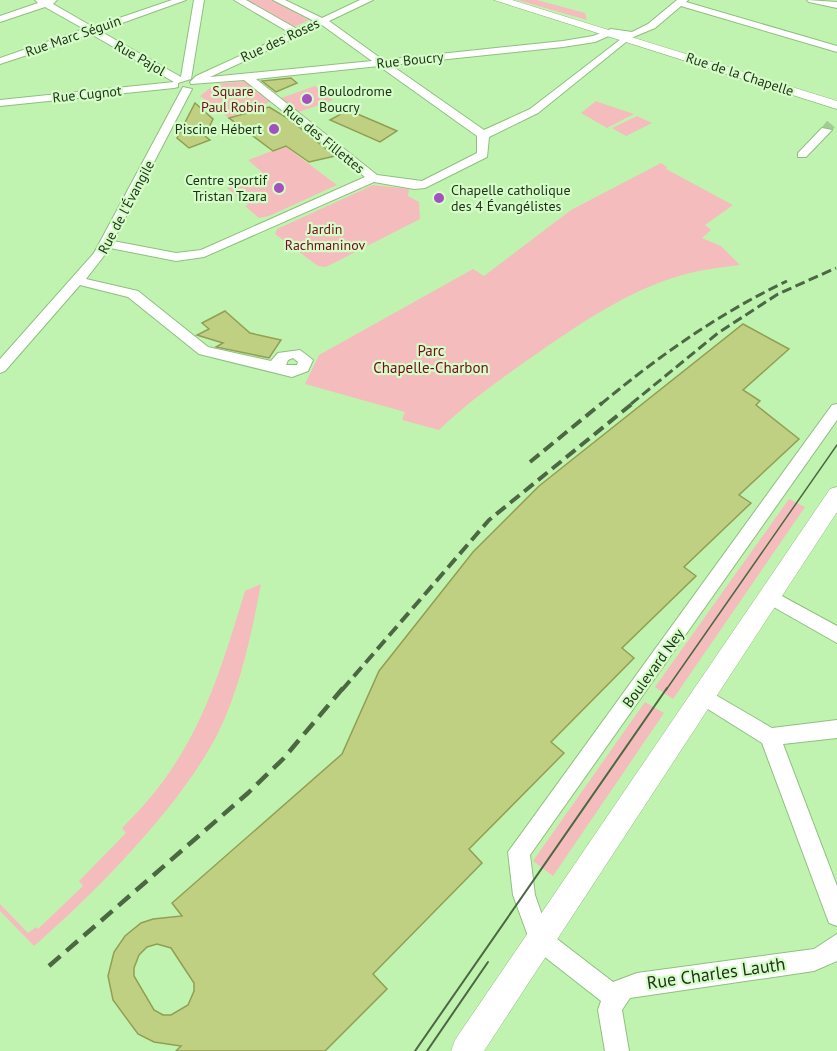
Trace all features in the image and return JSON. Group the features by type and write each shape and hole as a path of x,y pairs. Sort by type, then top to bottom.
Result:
{"main road":[{"name":"Rue de la Chapelle","path":"500,0 623,36 837,105"},
{"path":"466,1051 837,495"}],"street":[{"name":"Rue Marc Séguin","path":"0,61 181,0"},
{"name":"Rue de l'Évangile","path":"0,368 80,281 107,244 185,82 199,0"},
{"path":"239,0 297,33"},
{"path":"279,0 321,22 483,135"},
{"name":"Rue des Roses","path":"185,82 368,0"},
{"path":"812,0 837,5"},
{"name":"Rue Pajol","path":"47,1 91,30 185,82"},
{"path":"0,19 47,1"},
{"path":"483,135 534,111 623,36 681,2 837,49"},
{"name":"Rue Boucry","path":"185,82 623,36"},
{"name":"Rue des Fillettes","path":"247,77 373,178"},
{"name":"Rue Cugnot","path":"0,103 185,82"},
{"path":"802,155 831,125"},
{"path":"107,244 176,256 204,253 373,178 414,185 425,184 483,155 483,135"},
{"path":"80,281 133,294 204,351 280,368"},
{"name":"Boulevard Ney","path":"540,939 524,895 519,852 837,409"},
{"path":"769,596 837,634"},
{"path":"702,695 770,737 837,915"},
{"path":"770,737 837,729"},
{"path":"540,939 615,997 610,1010 617,1051"},
{"name":"Rue Charles Lauth","path":"615,997 623,989 637,984 814,960 826,956 837,945"}],"green space":[{"path":"245,0 273,0 309,20 294,27"},
{"path":"517,0 537,0 585,13 587,20"},
{"name":"Square Paul Robin","path":"247,81 270,100 268,103 229,118 200,96 215,84"},
{"name":"Boulodrome Boucry","path":"315,86 333,100 299,112 281,98"},
{"path":"596,101 634,114 607,128 581,113"},
{"path":"637,116 652,123 626,136 612,128"},
{"name":"Centre sportif Tristan Tzara","path":"285,146 337,185 269,216 259,218 245,206 248,205 227,188 263,173 248,160"},
{"name":"Parc Chapelle-Charbon","path":"661,163 667,167 666,169 733,205 705,225 711,230 702,238 721,246 740,265 715,268 668,280 606,308 506,376 472,401 439,430 402,420 405,412 305,384 319,355 473,269 484,276 571,210"},
{"name":"Jardin Rachmaninov","path":"373,185 409,189 408,196 419,202 420,219 326,267 318,266 275,234 277,229"},
{"path":"789,499 805,507 673,699 655,687"},
{"path":"261,584 249,641 233,698 218,733 202,761 160,818 135,847 84,900 34,946 0,911 0,904 28,933 36,927 38,929 83,886 79,881 126,833 122,828 168,774 185,747 213,689 245,591"},
{"path":"645,702 664,713 553,876 533,861"}],"building":[{"path":"291,78 297,83 276,92 262,81"},
{"path":"195,103 213,119 205,136 210,140 189,148 177,138"},
{"name":"Piscine Hébert","path":"269,107 289,119 335,156 309,162 286,146 273,151 229,118"},
{"path":"348,110 397,131 380,142 330,120"},
{"path":"225,311 250,333 281,340 269,358 216,347 223,343 197,335 209,329 202,323"},
{"path":"743,324 789,349 743,390 760,401 756,405 799,439 739,495 751,503 684,567 696,576 622,648 634,658 551,742 564,753 469,849 482,863 373,974 387,989 325,1051 176,1051 181,1046 154,1042 138,1034 113,1000 108,976 114,952 125,936 141,923 153,919 182,916 172,903 342,754 379,671 473,552 539,486","holes":["157,944 171,948 194,983 194,991 188,1005 171,1015 163,1015 154,1010 134,976 134,968 139,955 147,947"]}],"tunnel":[{"path":"826,130 831,124"}],"tram line":[{"path":"666,690 837,445"},
{"path":"415,1051 667,688"},
{"path":"427,1051 488,962"}],"railway":[{"path":"631,404 718,333 778,294 836,268"},
{"path":"601,404 690,337 737,307 787,281"},
{"path":"530,462 602,403"},
{"path":"342,690 489,520 633,403"},
{"path":"49,966 248,793 283,759 343,688"}],"place":[{"name":"Boulodrome Boucry","path":"307,99"},
{"name":"Piscine Hébert","path":"274,129"},
{"name":"Centre sportif Tristan Tzara","path":"279,188"},
{"name":"Chapelle catholique des 4 Évangélistes","path":"439,198"}]}
